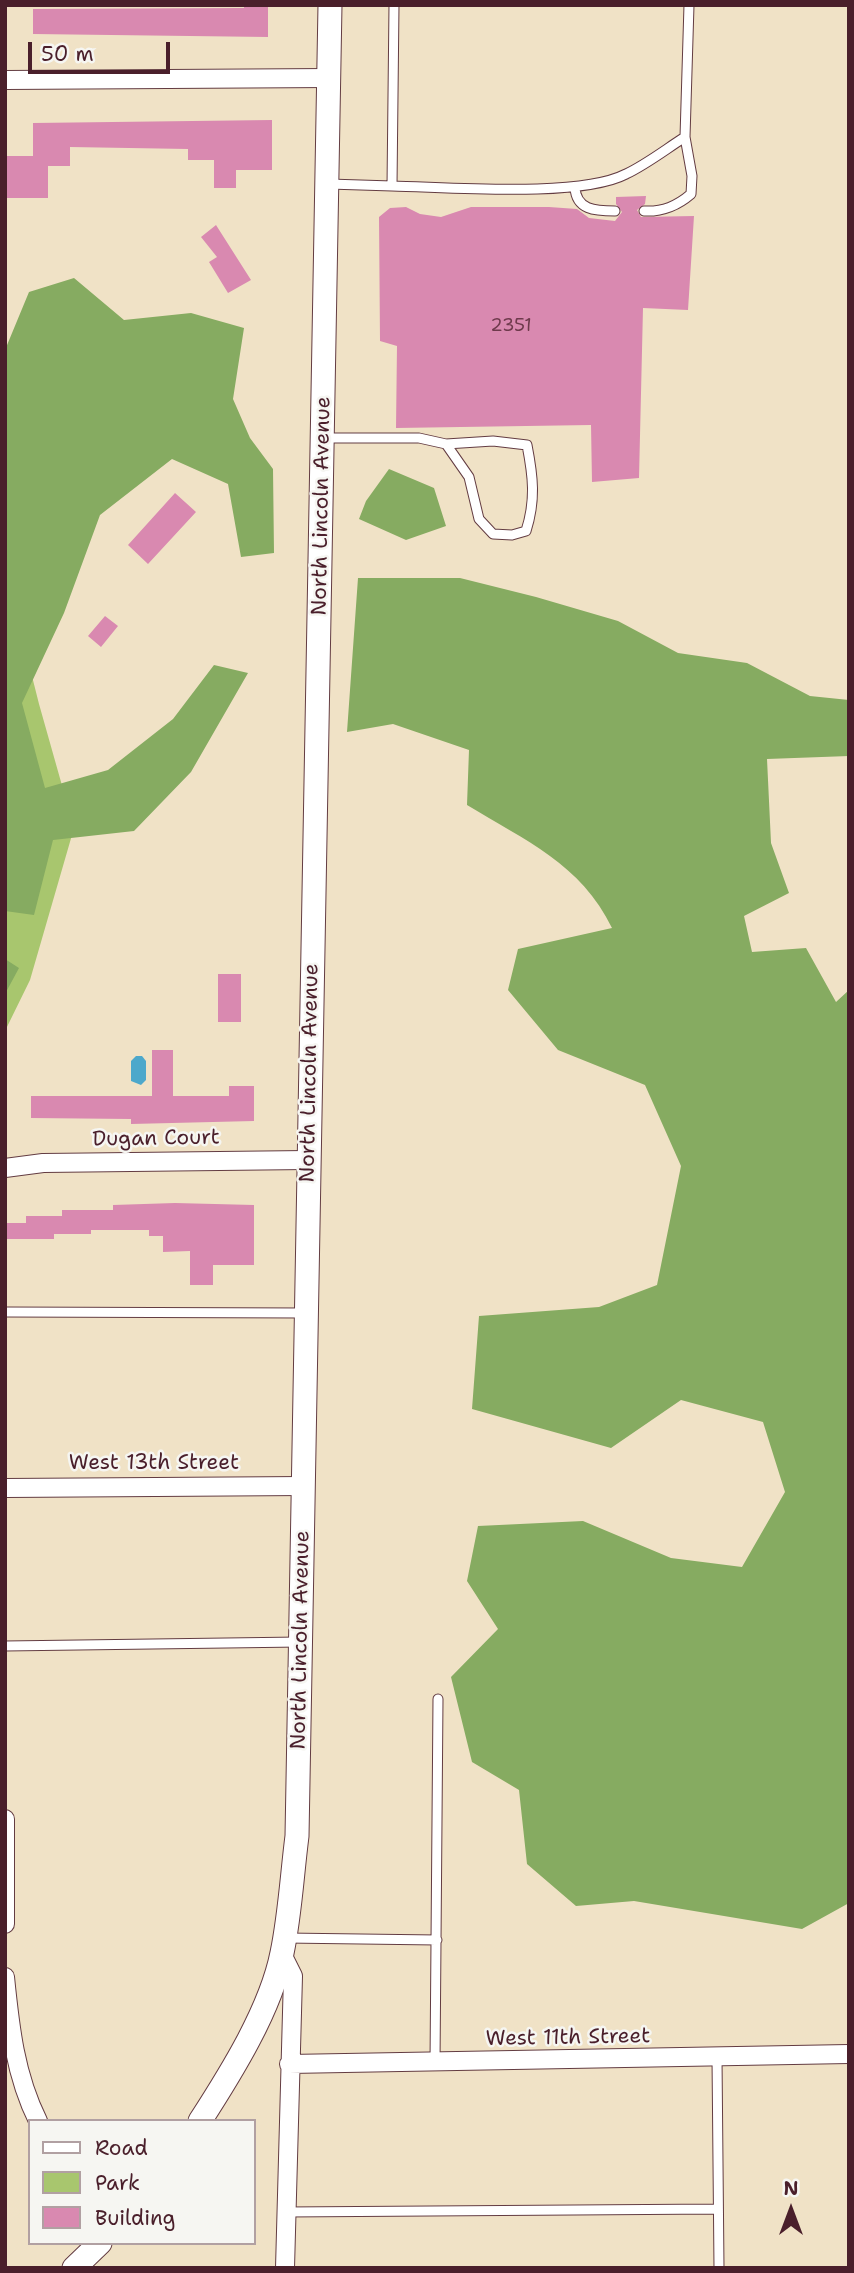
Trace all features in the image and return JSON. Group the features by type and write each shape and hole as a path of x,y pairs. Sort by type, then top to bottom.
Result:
{"street":[{"name":"North Lincoln Avenue","path":"202,2119 257,2020 283,1946 297,1836 302,1642 307,1160 330,5"},
{"path":"5,80 329,78"},
{"name":"Dugan Court","path":"5,1168 43,1163 307,1160"},
{"name":"West 13th Street","path":"5,1488 304,1486"},
{"path":"5,1819 5,1924"},
{"path":"283,1946 293,1976 285,2268"},
{"path":"5,1977 11,2034 23,2091 37,2119"},
{"name":"West 11th Street","path":"289,2064 717,2059 849,2054"},
{"path":"74,2268 98,2245"}],"lane":[{"path":"392,186 394,5"},
{"path":"644,211 659,212 680,204 691,194 692,176 685,137 689,5"},
{"path":"327,184 591,186 626,175 685,137"},
{"path":"575,187 576,198 582,206 595,211 615,211"},
{"path":"323,438 419,438 446,444 493,441 527,445 534,483 534,506 526,531 512,535 493,534 479,519 469,477 446,444"},
{"path":"5,1311 306,1313"},
{"path":"5,1646 302,1642"},
{"path":"435,2063 438,1699"},
{"path":"283,1946 437,1940"},
{"path":"717,2059 719,2268"},
{"path":"286,2212 718,2210"}],"green space":[{"path":"74,278 124,320 191,313 244,328 233,399 250,438 273,469 274,553 241,557 228,484 172,459 100,515 64,613 22,703 45,788 108,770 173,719 214,665 248,673 191,772 134,831 53,840 34,915 5,911 5,350 29,292"},
{"path":"389,469 434,488 446,526 406,540 359,519 366,501"},
{"path":"5,569 74,828 30,980 5,1031"},
{"path":"358,578 460,578 618,621 678,653 747,663 810,696 849,700 849,756 767,759 771,843 789,893 744,916 752,952 806,948 836,1002 849,990 849,1903 802,1929 634,1901 576,1906 527,1864 519,1790 472,1762 451,1677 498,1629 467,1581 478,1526 583,1521 671,1558 742,1567 785,1492 763,1422 681,1400 611,1448 472,1409 479,1316 599,1307 657,1285 681,1166 645,1085 558,1050 508,990 518,949 612,928 585,887 550,856 467,805 469,750 393,724 347,732"},
{"path":"5,959 19,968 5,994"}],"water":[{"path":"136,1056 142,1056 146,1061 146,1080 141,1085 131,1081 131,1061"}],"building":[{"path":"244,5 268,5 268,37 33,34 33,9 244,8"},
{"path":"272,120 272,170 236,170 236,188 214,188 214,160 188,160 188,149 70,147 70,166 48,166 48,198 5,198 5,156 33,156 33,123"},
{"path":"646,196 645,204 637,210 641,217 694,216 688,310 643,308 639,478 592,482 591,425 396,428 397,346 380,341 379,217 390,208 406,207 420,214 441,217 471,207 549,207 577,209 589,218 615,221 622,212 616,204 616,197"},
{"path":"216,225 251,280 228,293 209,262 217,257 201,237"},
{"path":"175,493 196,512 148,564 128,545"},
{"path":"105,616 118,626 101,647 88,636"},
{"path":"218,974 241,974 241,1022 218,1022"},
{"path":"152,1050 173,1050 173,1096 229,1096 229,1086 254,1086 254,1121 131,1124 131,1119 31,1118 31,1096 152,1096"},
{"path":"113,1205 254,1205 254,1265 213,1265 213,1285 190,1285 190,1251 163,1252 163,1236 149,1236 149,1230 91,1230 91,1234 54,1234 54,1239 5,1239 5,1223 26,1223 26,1216 62,1216 62,1210 113,1210"}]}
